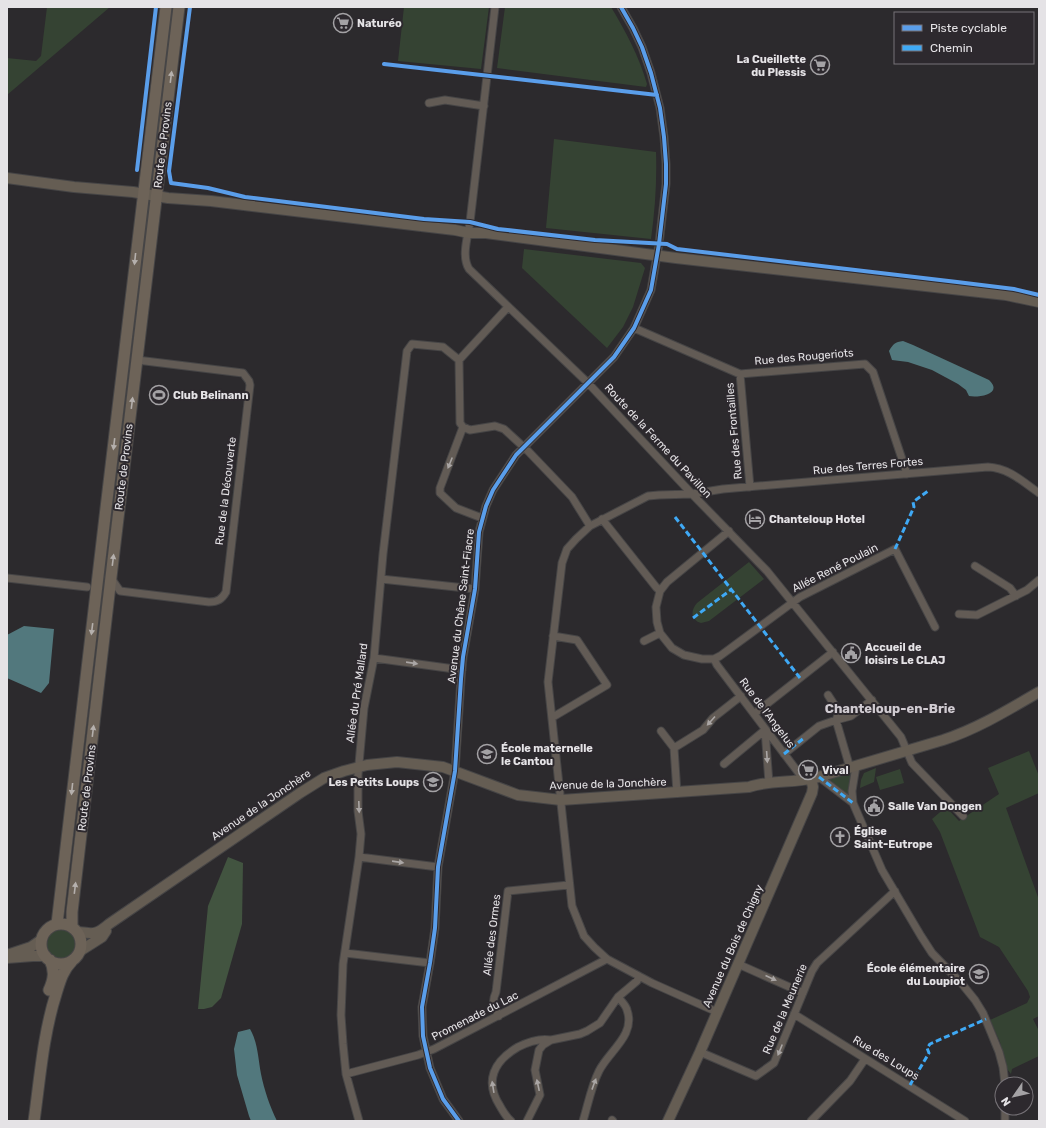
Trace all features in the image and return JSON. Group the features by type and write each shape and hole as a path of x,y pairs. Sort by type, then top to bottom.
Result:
{"main road":[{"name":"Route de Provins","path":"57,924 75,758 140,216 150,194 145,174 166,7"},
{"name":"Route de Provins","path":"75,929 72,912 148,269 150,194 179,7"},
{"path":"7,178 1006,295 1039,302"},
{"name":"Avenue de la Jonchère","path":"75,929 94,934 324,778 367,765 397,762 444,767 518,795 561,800 749,787 757,784 811,779 907,752 958,735 995,717 1039,692"},
{"name":"Avenue du Bois de Chigny","path":"668,1121 700,1052 812,793 813,787 811,779"},
{"path":"34,1121 44,1041 50,1011 63,974 80,951 102,937 115,920"},
{"path":"7,956 41,940 47,930 57,924 62,923 75,929 81,938 80,951"},
{"path":"41,940 42,952 48,958 60,964 72,961"},
{"path":"7,956 33,956 48,958"},
{"path":"31,1121 38,1037 43,1010 54,977 53,969 48,958"}],"street":[{"name":"Route de la Ferme du Pavillon","path":"495,7 469,233 466,243 466,265 508,307 588,382 692,494 767,571 901,737 912,763 962,816"},
{"name":"Avenue du Chêne Saint-Fiacre","path":"459,1121 443,1099 430,1068 423,1036 422,1007 435,928 438,867 455,771 463,657 475,589 478,532 493,490 504,472 523,448 614,357 634,328 651,290 658,255 666,184 664,137 660,108 651,73 642,47 621,7"},
{"path":"429,103 445,100 484,106"},
{"path":"508,307 459,360 460,423 463,427 470,430 495,426 504,429 572,497 590,526"},
{"name":"Rue des Rougeriots","path":"634,328 740,374 865,364 873,372 907,474"},
{"name":"Allée du Pré Mallard","path":"359,1121 346,1074 341,1015 345,953 361,834 358,811 358,768 364,708 374,658 383,554 407,351 412,344 443,347 459,360"},
{"name":"Rue de la Découverte","path":"120,592 209,602 217,602 226,592 250,385 246,376 238,372 137,360"},
{"name":"Rue des Frontailles","path":"740,374 750,487"},
{"path":"463,427 440,488 440,493 456,508 482,518"},
{"name":"Rue des Terres Fortes","path":"717,1012 639,976 607,959 584,936 572,906 548,682 562,563 567,549 590,526 648,496 692,494 711,490 997,467 1006,470 1039,493"},
{"path":"602,519 660,591"},
{"path":"729,531 672,577 660,591 656,607 657,622 660,633 672,648 684,655 702,659 714,659 725,653 793,602"},
{"name":"Allée René Poulain","path":"793,602 800,597 895,549 935,627"},
{"path":"976,566 1010,588 1016,596"},
{"path":"87,587 98,575"},
{"path":"108,602 120,592 111,577"},
{"path":"7,578 87,587"},
{"path":"381,578 475,589"},
{"path":"959,614 977,615 1027,590 1039,580"},
{"path":"87,587 95,601"},
{"path":"644,641 660,633"},
{"path":"552,717 607,685 578,640 553,636"},
{"path":"754,714 833,652"},
{"path":"374,658 462,670"},
{"name":"Rue de l'Angelus","path":"714,659 784,754 811,779 853,803"},
{"path":"828,695 839,712 836,720 853,767 853,803 882,870 932,953 962,984 983,1013 999,1052 1004,1076"},
{"path":"674,748 703,730 712,718 741,696"},
{"path":"784,754 819,726 851,716 872,700"},
{"path":"724,764 765,730"},
{"path":"765,730 769,783"},
{"path":"661,731 674,748 678,793"},
{"path":"359,857 438,867"},
{"name":"Allée des Ormes","path":"499,1016 494,1006 493,999 496,992 508,891 569,885"},
{"name":"Rue de la Meunerie","path":"700,1052 756,1076 774,1063 812,971 817,963 895,891"},
{"path":"345,953 430,963"},
{"name":"Promenade du Lac","path":"346,1074 426,1052 499,1016 607,959"},
{"path":"738,964 803,993"},
{"path":"527,1121 540,1095 535,1070 539,1050 543,1045 551,1040 580,1034 588,1031 600,1023 618,998 638,981 639,976"},
{"path":"583,1121 592,1087 599,1071 608,1056 621,1042 629,1022 627,1009 618,998"},
{"name":"Rue des Loups","path":"794,1014 865,1059 910,1085 965,1121"},
{"path":"511,1121 494,1095 491,1085 494,1069 508,1053 525,1043 544,1038 551,1040"},
{"path":"811,1121 850,1081 865,1059"}],"green space":[{"path":"47,7 110,7 7,95 7,58 36,61 41,56"},
{"path":"404,7 489,7 481,69 398,61"},
{"path":"505,7 611,7 636,54 644,74 647,84 646,87 497,68"},
{"path":"554,139 656,152 654,217 651,239 546,228"},
{"path":"524,249 641,263 645,268 633,307 623,327 607,348 522,268"},
{"path":"749,562 764,579 709,621 701,623 695,620 693,617 693,609 697,603"},
{"path":"1029,751 1039,776 1039,793 1006,808 1039,900 1039,1016 1033,1019 1039,1031 1039,1056 1012,1069 1011,1074 1007,1069 1000,1042 990,1020 1027,1003 1030,997 1028,991 999,947 980,937 940,832 932,819 946,807 959,821 999,794 988,768"},
{"path":"876,768 874,782 860,788 864,773"},
{"path":"900,769 904,783 880,790 876,777"},
{"path":"850,772 852,775 849,794 847,795 825,779"},
{"path":"228,857 243,863 242,924 221,998 212,1007 198,1009 208,906"},
{"path":"61,927 73,932 78,944 73,956 61,961 49,956 44,944 49,932"}],"water":[{"path":"903,341 989,380 993,385 992,392 983,396 969,396 966,390 958,384 932,370 908,362 892,360 889,351 894,344"},
{"path":"24,626 54,629 49,683 41,693 7,678 7,635"},
{"path":"250,1029 256,1045 266,1092 277,1121 251,1121 249,1116 237,1075 234,1049 238,1032"}],"marked path":[{"path":"895,549 914,507 913,502 928,491"},
{"path":"675,517 800,678"},
{"path":"693,618 732,589"},
{"path":"784,754 804,738"},
{"path":"819,777 853,803"},
{"path":"910,1085 929,1053 927,1048 930,1044 986,1019"}],"cycle path":[{"path":"137,170 156,7"},
{"path":"190,7 169,171 171,183 208,188 245,197 424,219 470,222 498,229 595,240 667,244 677,249 1014,289 1039,295"},
{"path":"459,1121 443,1099 430,1068 423,1036 422,1007 435,928 438,867 455,771 463,657 475,589 479,532 486,506 493,490 516,455 614,357 634,328 651,290 659,244 666,184 664,137 660,108 651,73 642,47 621,7"},
{"path":"384,64 657,95"}],"place":[{"name":"Naturéo","path":"343,23"},
{"name":"La Cueillette du Plessis","path":"820,65"},
{"name":"Club Belinann","path":"159,395"},
{"name":"Chanteloup Hotel","path":"755,519"},
{"name":"Accueil de loisirs Le CLAJ","path":"851,653"},
{"name":"École maternelle le Cantou","path":"487,754"},
{"name":"Vival","path":"808,770"},
{"name":"Les Petits Loups","path":"433,782"},
{"name":"Salle Van Dongen","path":"874,806"},
{"name":"Église Saint-Eutrope","path":"840,837"},
{"name":"École élémentaire du Loupiot","path":"979,974"}],"district":[{"name":"Chanteloup-en-Brie","path":"890,708"}]}
